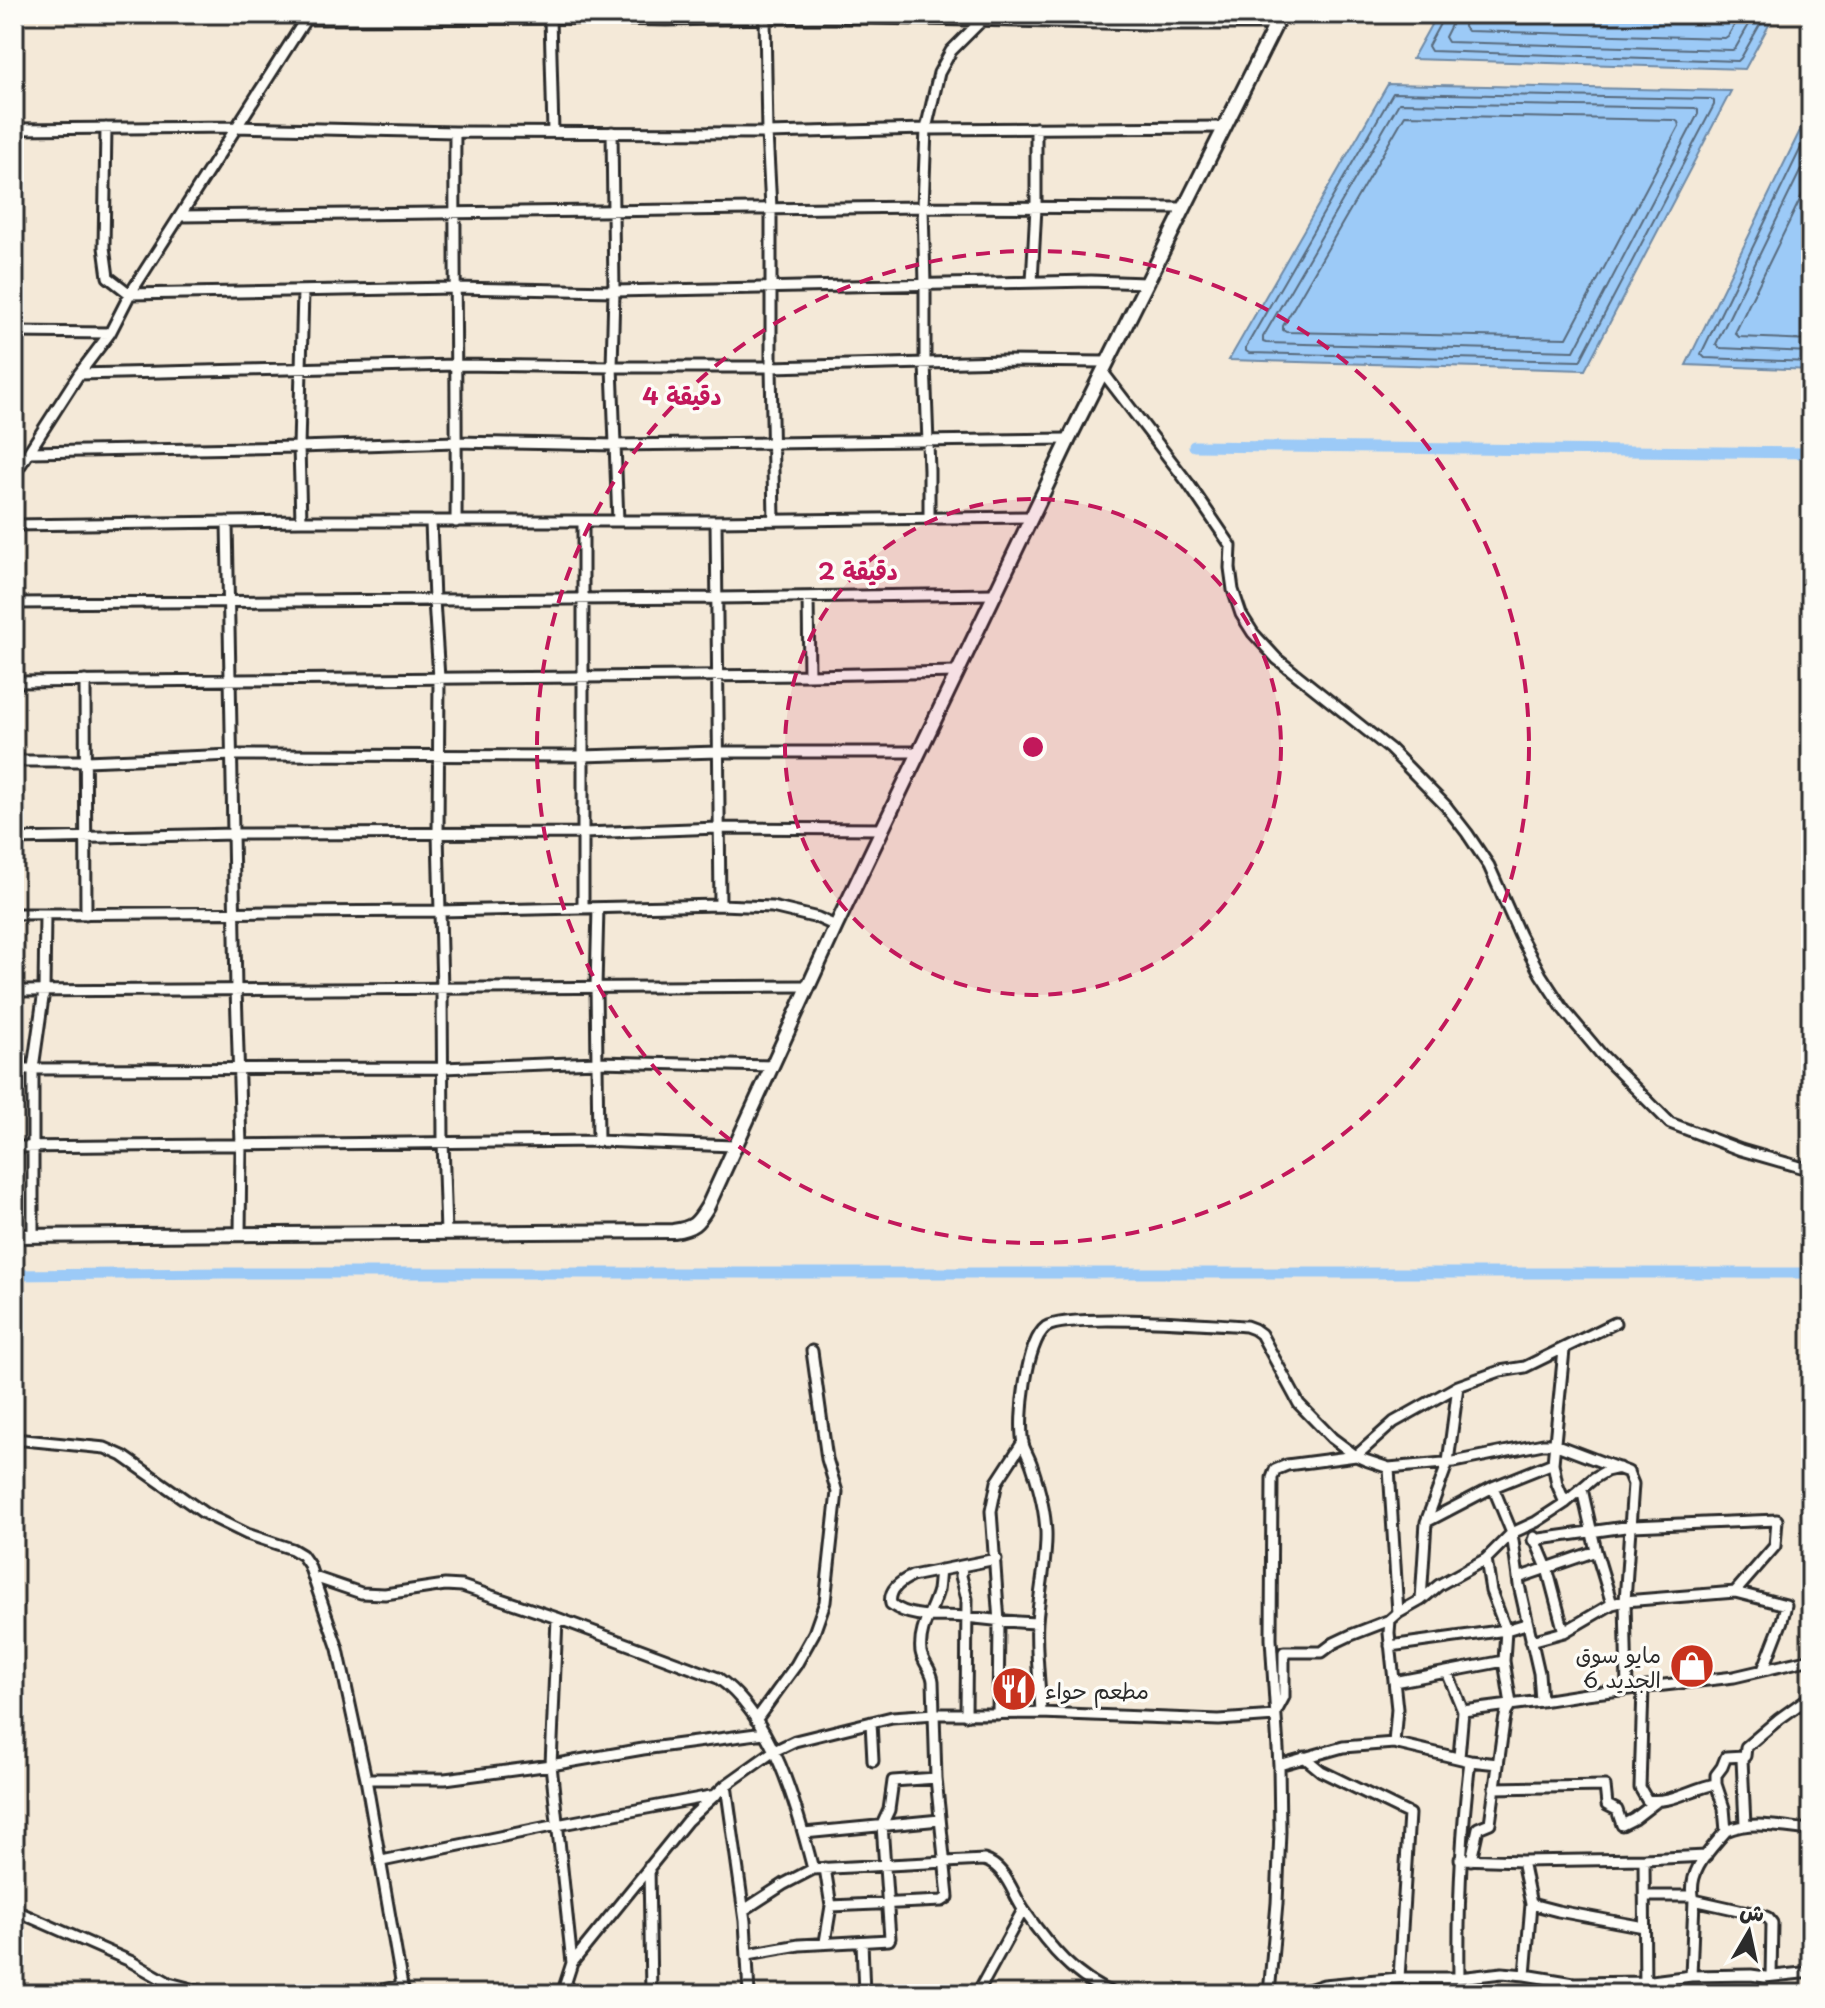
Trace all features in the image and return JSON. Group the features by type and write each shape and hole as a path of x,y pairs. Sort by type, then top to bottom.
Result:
{"street":[{"path":"14,475 79,374 110,333 130,294 308,17 765,18 826,15 1278,19 994,594 698,1222 690,1228 673,1231 14,1236"},
{"path":"929,518 923,207 926,129 939,73 951,51 982,17"},
{"path":"550,18 553,132"},
{"path":"765,18 771,208 774,520"},
{"path":"14,129 236,127 455,132 767,133 1223,127"},
{"path":"106,128 104,247 108,277 130,294 454,288 614,291 772,289 1091,281 1145,283"},
{"path":"1032,282 1036,128"},
{"path":"455,132 456,522"},
{"path":"612,132 612,367 618,521"},
{"path":"180,216 613,209 1183,208"},
{"path":"301,521 299,447 303,291"},
{"path":"14,332 110,333"},
{"path":"79,374 456,365 771,367 925,363 1104,366"},
{"path":"1104,366 1231,546 1233,590 1241,614 1253,633 1277,659 1390,749 1446,806 1489,866 1541,975 1564,1010 1601,1054 1670,1123 1741,1150 1811,1170"},
{"path":"29,452 456,442 615,445 1069,439"},
{"path":"14,525 1032,517"},
{"path":"583,521 583,908"},
{"path":"716,521 720,905"},
{"path":"227,522 241,1144 240,1234"},
{"path":"431,522 439,678 437,756 446,1233"},
{"path":"14,603 994,594"},
{"path":"808,597 809,675"},
{"path":"14,682 957,672"},
{"path":"85,681 86,914"},
{"path":"14,761 233,755 582,756 919,752"},
{"path":"14,839 234,834 584,833 718,828 883,829"},
{"path":"14,914 440,911 720,905 772,907 818,918 836,926"},
{"path":"598,908 598,1141"},
{"path":"33,1236 33,1068 44,991 45,914"},
{"path":"14,991 809,986"},
{"path":"14,1069 443,1068 597,1062 772,1066"},
{"path":"14,1147 443,1141 598,1141 734,1146"},
{"path":"1041,1713 1036,1642 1046,1535 1040,1496 1023,1442 1023,1394 1037,1340 1044,1329 1063,1322 1143,1321 1246,1326 1254,1329 1261,1334 1299,1404 1332,1438 1356,1456 1389,1468 1448,1462 1554,1444 1628,1472 1633,1484 1625,1601 1627,1689"},
{"path":"1269,1994 1280,1831 1271,1639 1272,1478 1275,1470 1287,1465 1356,1456 1394,1422 1458,1386 1500,1371 1525,1367 1615,1323"},
{"path":"1564,1350 1553,1463 1565,1503"},
{"path":"756,1720 796,1665 814,1633 825,1602 837,1492 827,1459 812,1351"},
{"path":"1421,1600 1426,1522 1448,1462 1458,1386"},
{"path":"14,1439 105,1448 123,1456 204,1513 247,1534 292,1549 302,1555 309,1565 338,1649 382,1861 404,1990 360,1994"},
{"path":"998,1714 999,1622 991,1511 997,1482 1023,1442"},
{"path":"1426,1522 1493,1487 1553,1463"},
{"path":"1389,1468 1398,1613"},
{"path":"1275,1716 1284,1697 1284,1652 1322,1652 1351,1635 1390,1620 1439,1585 1486,1559 1512,1533 1565,1503 1606,1471 1620,1468"},
{"path":"1493,1487 1512,1533 1526,1624 1539,1673 1541,1701"},
{"path":"1582,1489 1612,1604"},
{"path":"1533,1540 1632,1526 1777,1520 1775,1546 1735,1592"},
{"path":"1536,1522 1533,1540 1547,1568 1564,1632"},
{"path":"1518,1578 1596,1551"},
{"path":"996,1559 906,1579 894,1589 890,1599 894,1607 926,1616 1037,1623"},
{"path":"1466,1859 1478,1828 1490,1823 1504,1722 1511,1704 1504,1661 1506,1630 1491,1591 1486,1559"},
{"path":"962,1567 967,1599 966,1715"},
{"path":"831,1906 889,1904 948,1897 936,1778 933,1675 921,1651 926,1616 938,1591 940,1570"},
{"path":"314,1577 361,1593 385,1594 445,1585 462,1586 718,1678 733,1691 756,1720 774,1751 804,1833 813,1869"},
{"path":"1531,1641 1564,1632 1612,1604 1735,1592 1786,1605 1779,1632 1763,1670"},
{"path":"557,1618 551,1765 572,1963"},
{"path":"1390,1620 1397,1709 1394,1743"},
{"path":"1390,1646 1506,1630 1526,1624"},
{"path":"1463,1711 1734,1677 1811,1659"},
{"path":"1394,1682 1504,1661"},
{"path":"1447,1672 1463,1711 1459,1757"},
{"path":"1643,1688 1640,1788 1647,1800 1667,1801 1716,1784"},
{"path":"1745,1825 1742,1759 1746,1747 1811,1696"},
{"path":"562,1994 572,1963 687,1821 726,1785 774,1751 805,1738 892,1717 935,1714 1041,1713 1219,1720 1275,1716"},
{"path":"871,1722 873,1761"},
{"path":"366,1779 445,1779 764,1733"},
{"path":"1279,1765 1343,1747 1394,1743 1470,1761 1498,1764"},
{"path":"1726,1831 1716,1775 1726,1757 1745,1756"},
{"path":"1304,1757 1321,1771 1409,1814 1399,1978"},
{"path":"1459,1978 1458,1922 1466,1859 1470,1761"},
{"path":"748,1954 825,1942 889,1940 882,1825 889,1810 893,1781 936,1778"},
{"path":"726,1785 744,1910 749,1994"},
{"path":"1494,1788 1605,1786 1607,1805 1617,1810 1622,1825 1656,1802"},
{"path":"382,1861 716,1795"},
{"path":"804,1833 940,1820"},
{"path":"1691,1976 1697,1866 1726,1831 1745,1825 1811,1830"},
{"path":"1466,1859 1522,1861 1706,1856"},
{"path":"1644,1859 1645,1994"},
{"path":"744,1910 813,1869 984,1860 994,1863 1003,1873 1023,1910 1059,1955 1103,1990 1115,1994"},
{"path":"1522,1861 1531,1904 1525,1975"},
{"path":"649,1867 651,1994"},
{"path":"825,1868 831,1906 825,1942"},
{"path":"1644,1896 1693,1898 1768,1918 1772,1923 1771,1976"},
{"path":"1531,1904 1644,1927"},
{"path":"14,1910 130,1961 169,1983 211,1994"},
{"path":"977,1994 1023,1910"},
{"path":"862,1942 864,1994"},
{"path":"1296,1994 1324,1985 1492,1974 1525,1975 1574,1983 1811,1972"}],"water":[{"path":"1437,14 1775,14 1745,69 1412,59"},
{"path":"1388,84 1731,91 1585,370 1229,360"},
{"path":"1811,108 1811,370 1686,365"}],"waterway":[{"path":"1194,446 1811,453"},
{"path":"14,1275 1811,1273"}],"place":[{"name":"مايو سوق 6 الجديد","path":"1692,1666"},
{"name":"مطعم حواء","path":"1014,1689"}]}
